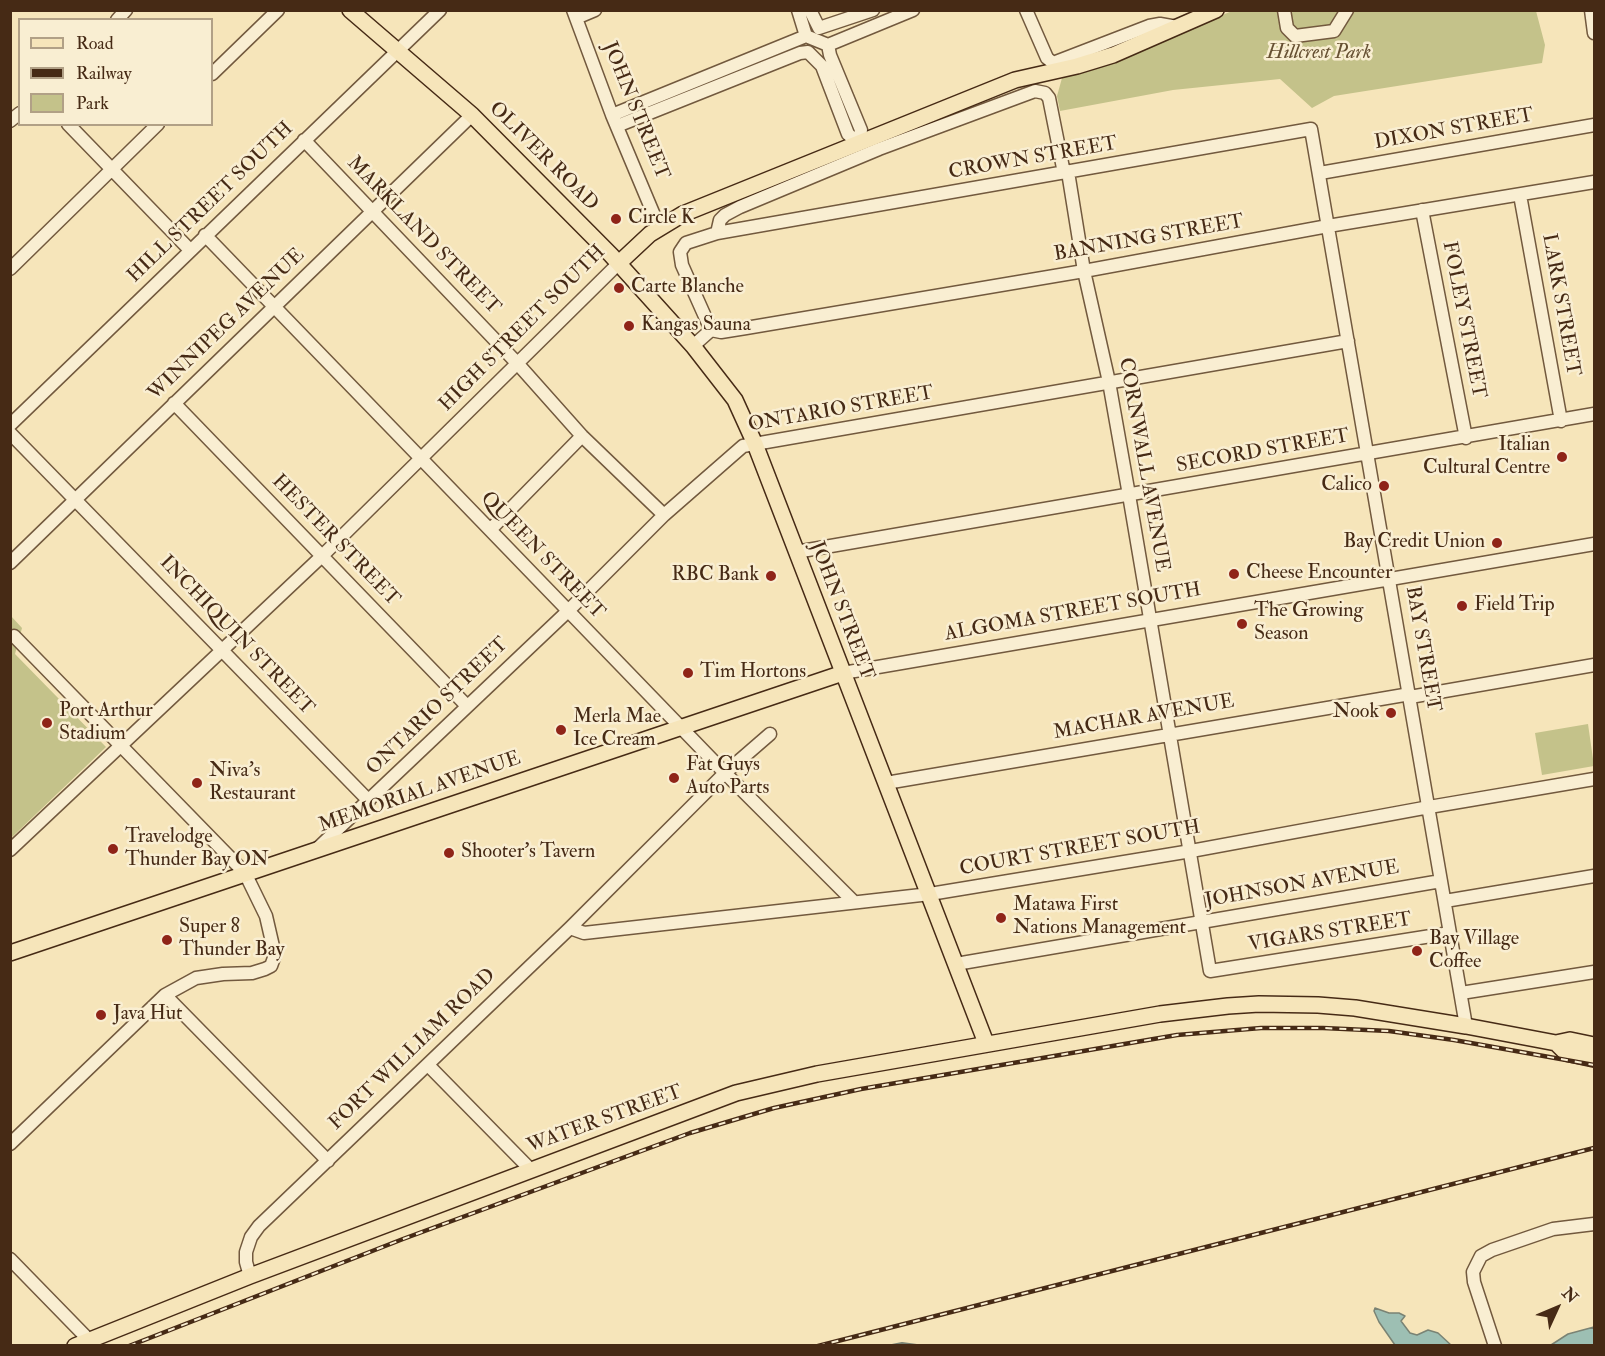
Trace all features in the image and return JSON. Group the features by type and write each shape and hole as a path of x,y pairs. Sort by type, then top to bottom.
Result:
{"main road":[{"name":"OLIVER ROAD","path":"350,10 471,115 619,263 693,346"},
{"name":"HIGH STREET SOUTH","path":"619,263 659,228 683,214 1015,80 1113,55 1216,10"},
{"name":"JOHN STREET","path":"693,346 735,400 755,444 986,1043"},
{"name":"MEMORIAL AVENUE","path":"10,953 843,673"},
{"name":"WATER STREET","path":"250,1276 736,1093 818,1074 986,1043 1160,1014 1249,1005 1318,1005 1355,1008 1556,1043"},
{"path":"1556,1043 1570,1040 1594,1044"},
{"path":"1556,1043 1566,1053 1594,1059"},
{"path":"82,1343 250,1276"}],"street":[{"path":"213,73 278,10"},
{"name":"HILL STREET SOUTH","path":"10,425 440,10"},
{"path":"574,14 595,10"},
{"path":"798,10 806,31 828,45 861,130 859,144"},
{"path":"810,10 819,28 873,10"},
{"path":"828,45 913,10"},
{"path":"1026,10 1047,58 1053,63 1149,26 1160,24 1176,27"},
{"path":"1284,10 1287,28 1295,36 1334,31 1347,10"},
{"path":"1591,10 1594,33"},
{"name":"JOHN STREET","path":"574,14 614,121 659,228"},
{"path":"614,121 806,31"},
{"path":"614,121 808,52 822,66 848,135 859,144"},
{"name":"CORNWALL AVENUE","path":"717,233 720,220 724,215 879,149 1035,91 1045,93 1049,98 1109,382 1130,495 1210,971 1217,971"},
{"name":"WINNIPEG AVENUE","path":"10,563 471,115"},
{"name":"DIXON STREET","path":"1320,173 1594,125"},
{"path":"70,126 190,250"},
{"path":"10,269 156,126"},
{"name":"CROWN STREET","path":"717,233 1311,129 1320,173"},
{"name":"MARKLAND STREET","path":"304,140 517,363 582,436 664,515"},
{"name":"BAY STREET","path":"1320,173 1466,1026"},
{"name":"BANNING STREET","path":"711,330 721,332 1594,182"},
{"name":"LARK STREET","path":"1520,195 1561,421"},
{"name":"FOLEY STREET","path":"1422,210 1466,438"},
{"path":"693,346 711,330 682,266 680,252 686,243 717,233"},
{"name":"QUEEN STREET","path":"205,235 725,773 854,902"},
{"name":"HIGH STREET SOUTH","path":"10,850 322,556 619,263"},
{"name":"ONTARIO STREET","path":"315,851 568,611 664,515 743,446 1348,341"},
{"name":"HESTER STREET","path":"174,403 467,706"},
{"name":"SECORD STREET","path":"796,552 1466,438 1594,414"},
{"name":"INCHIQUIN STREET","path":"10,433 369,801"},
{"path":"490,530 582,436"},
{"name":"ALGOMA STREET SOUTH","path":"843,673 1594,544"},
{"path":"10,1144 165,995 196,978 252,973 271,966 276,955 260,900 245,873 14,636"},
{"name":"MACHAR AVENUE","path":"886,783 1171,733 1594,665"},
{"name":"FORT WILLIAM ROAD","path":"250,1276 246,1252 251,1237 281,1205 570,928 725,773 770,734"},
{"name":"COURT STREET SOUTH","path":"570,928 584,933 930,894 1191,851 1594,779"},
{"path":"1445,901 1594,876"},
{"name":"JOHNSON AVENUE","path":"956,964 1441,881"},
{"name":"VIGARS STREET","path":"1217,971 1450,933"},
{"path":"1461,993 1594,972"},
{"path":"165,995 328,1161"},
{"path":"428,1065 531,1170"},
{"path":"1494,1346 1474,1282 1473,1272 1481,1256 1492,1250 1554,1229 1594,1224"},
{"path":"10,1259 82,1343"}],"green space":[{"name":"Hillcrest Park","path":"1232,11 1536,11 1545,45 1542,63 1334,96 1312,108 1280,79 1173,90 1060,111 1057,96 1062,78 1127,55"},
{"name":"Port Arthur Stadium","path":"11,616 22,628 15,654 106,747 11,838"},
{"path":"1588,724 1594,766 1542,775 1535,733"}],"water":[{"path":"1375,1308 1405,1316 1401,1321 1410,1333 1417,1335 1428,1330 1438,1333 1451,1345 1395,1345 1379,1322"},
{"path":"1594,1327 1594,1345 1551,1345 1568,1334"}],"waterway":[{"path":"887,1346 902,1343 924,1346"}],"railway":[{"path":"129,1346 403,1239 690,1133 774,1108 861,1089 1177,1035 1261,1028 1389,1031 1594,1065"},
{"path":"818,1346 1594,1148"}],"place":[{"name":"Circle K","path":"616,219"},
{"name":"Carte Blanche","path":"619,288"},
{"name":"Kangas Sauna","path":"629,326"},
{"name":"Italian Cultural Centre","path":"1562,457"},
{"name":"Calico","path":"1384,486"},
{"name":"Bay Credit Union","path":"1497,543"},
{"name":"Cheese Encounter","path":"1234,574"},
{"name":"RBC Bank","path":"771,576"},
{"name":"Field Trip","path":"1462,606"},
{"name":"The Growing Season","path":"1242,624"},
{"name":"Tim Hortons","path":"688,673"},
{"name":"Nook","path":"1391,713"},
{"name":"Port Arthur Stadium","path":"47,723"},
{"name":"Merla Mae Ice Cream","path":"561,730"},
{"name":"Fat Guys Auto Parts","path":"674,778"},
{"name":"Niva’s Restaurant","path":"197,783"},
{"name":"Travelodge Thunder Bay ON","path":"113,849"},
{"name":"Shooter's Tavern","path":"449,853"},
{"name":"Matawa First Nations Management","path":"1001,918"},
{"name":"Super 8 Thunder Bay","path":"167,940"},
{"name":"Bay Village Coffee","path":"1417,951"},
{"name":"Java Hut","path":"101,1015"}]}
